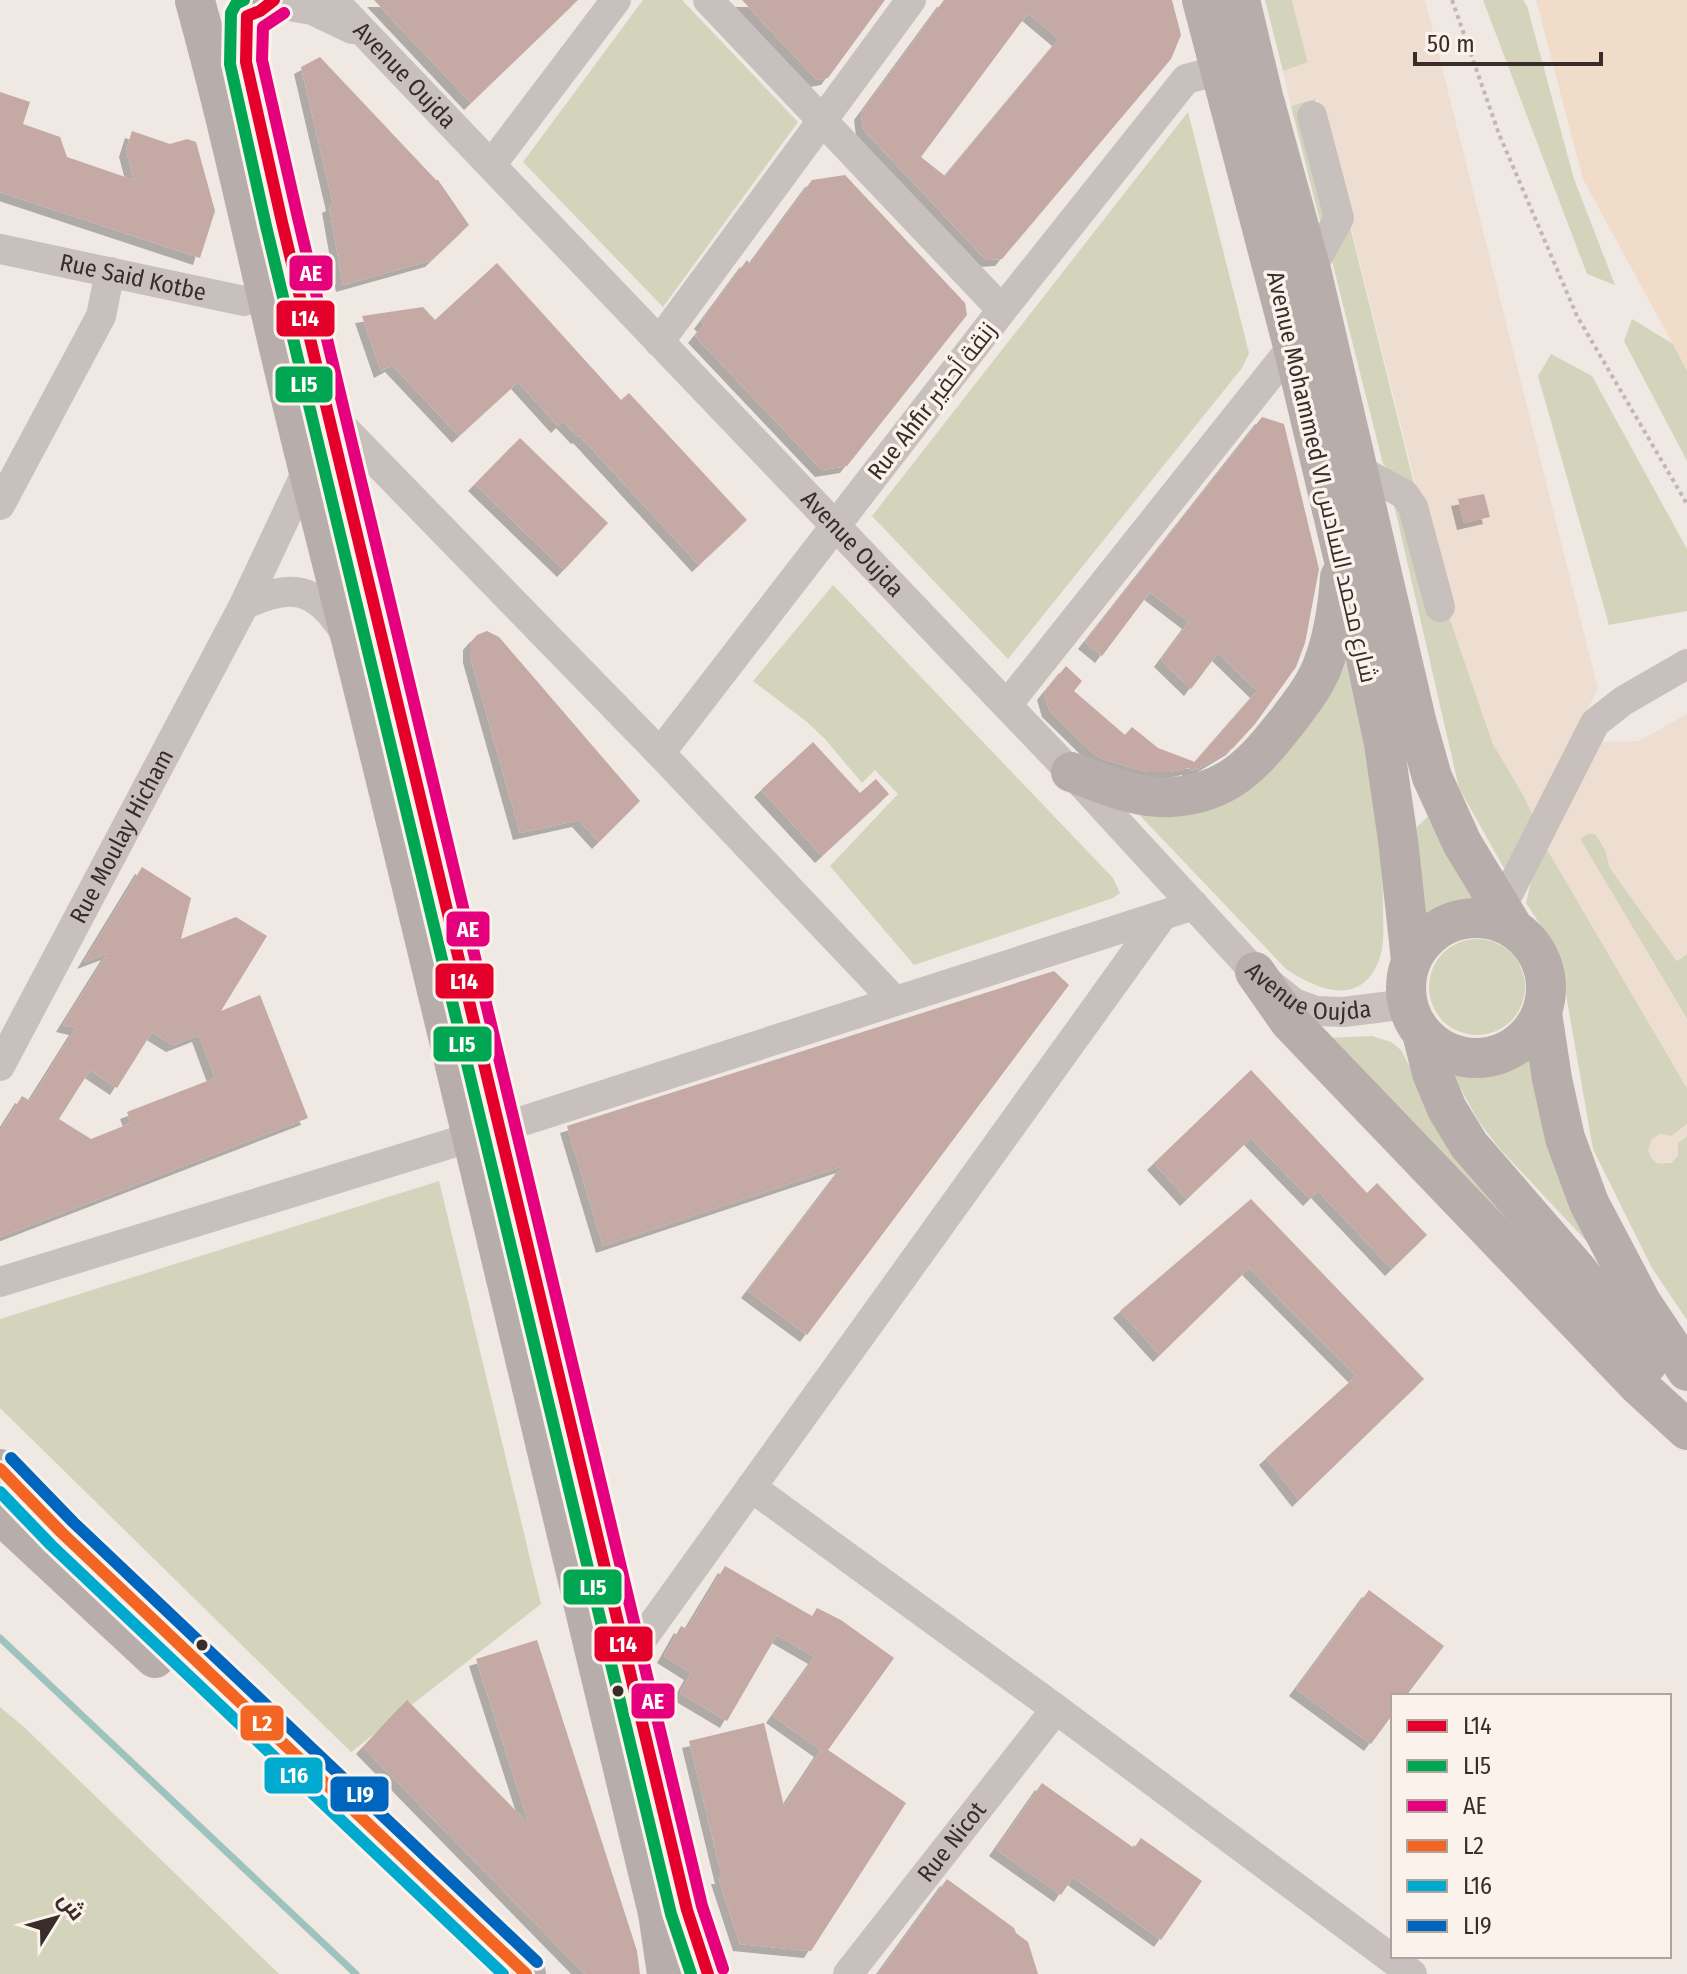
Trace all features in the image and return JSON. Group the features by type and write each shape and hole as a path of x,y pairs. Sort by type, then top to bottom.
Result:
{"main road":[{"path":"195,0 210,12 228,17 264,6"},
{"path":"195,0 308,469 627,1660 687,1910 708,1974"},
{"name":"Avenue Mohammed VI شارع محمد السادس","path":"1202,0 1293,346 1384,744 1411,960"},
{"name":"Avenue Mohammed VI شارع محمد السادس","path":"1240,0 1311,269 1432,777 1462,843 1508,917"},
{"path":"264,6 246,62 327,411 485,1133 536,1412 658,1913 667,1974"},
{"path":"1071,772 1123,791 1160,797 1206,791 1243,771 1308,694 1322,667 1339,596 1341,549"},
{"path":"1508,917 1506,923 1484,917 1461,918 1440,926 1423,941 1411,960 1407,974 1415,1018 1432,1073 1469,1145 1578,1271 1687,1418"},
{"path":"1508,917 1533,946 1541,961 1546,987 1542,1013 1552,1079 1565,1138 1589,1203 1641,1302 1687,1371"},
{"path":"1255,972 1290,1022 1638,1385 1687,1430"},
{"path":"1415,1018 1441,1049 1464,1057 1488,1057 1511,1049 1530,1034 1542,1013"},
{"path":"0,1469 62,1533 526,1974"},
{"path":"0,1514 488,1974"}],"street":[{"name":"Avenue Oujda","path":"333,0 1071,772 1255,972 1294,1003 1316,1011 1415,1018"},
{"path":"491,165 616,0"},
{"path":"708,0 1002,310"},
{"path":"659,342 911,0"},
{"path":"264,6 325,15 371,40"},
{"name":"Rue Ahfir زنقة أحفير","path":"660,753 1002,310 1186,79 1220,70"},
{"path":"1311,269 1339,218 1312,116"},
{"name":"Rue Said Kotbe","path":"0,249 244,301 266,293"},
{"path":"0,505 101,316 110,272"},
{"path":"1007,705 1293,346"},
{"path":"327,411 660,753 894,1000"},
{"name":"Rue Moulay Hicham","path":"0,1066 244,605 308,469"},
{"path":"1357,469 1404,494 1413,507 1440,607"},
{"path":"244,605 270,592 305,593 330,612 356,651"},
{"path":"1508,917 1595,723 1623,701 1687,664"},
{"path":"0,1282 485,1133 1194,905"},
{"path":"627,1660 1162,916"},
{"path":"751,1487 1412,1974"},
{"name":"Rue Nicot","path":"848,1974 1056,1709"}],"path":[{"path":"1452,0 1499,134 1577,316 1687,504"}],"green space":[{"path":"643,0 682,0 798,122 663,307 523,162"},
{"path":"1265,0 1292,0 1308,63 1283,71"},
{"path":"1483,0 1523,0 1527,6 1574,179 1615,285 1587,274"},
{"path":"1318,97 1312,105 1331,219 1322,229 1291,106"},
{"path":"1188,112 1249,353 1242,368 1008,659 872,516"},
{"path":"1349,223 1415,488 1398,480 1383,464 1332,261"},
{"path":"1632,319 1673,344 1687,370 1687,461 1624,341"},
{"path":"1551,354 1592,376 1687,549 1687,611 1609,625 1538,376"},
{"path":"1393,500 1449,616 1493,744 1533,816 1505,870 1459,788"},
{"path":"833,585 1113,878 1120,893 1113,898 914,965 830,866 898,794 875,770 862,783 807,722 753,681"},
{"path":"1342,645 1375,809 1382,875 1383,945 1372,973 1363,983 1339,990 1312,984 1286,969 1129,804 1179,808"},
{"path":"1427,817 1433,818 1483,906 1450,910 1424,925 1417,827"},
{"path":"1587,834 1595,834 1605,849 1610,868 1677,961 1687,954 1687,1019 1580,839"},
{"path":"1544,844 1687,1088 1687,1124 1672,1136 1649,1146 1650,1156 1657,1163 1671,1163 1678,1155 1678,1143 1687,1136 1687,1320 1652,1268 1593,1149 1561,966 1551,941 1526,903"},
{"path":"1477,939 1495,943 1511,953 1521,969 1525,987 1521,1005 1511,1021 1495,1031 1477,1035 1459,1031 1443,1021 1433,1005 1429,987 1433,969 1443,953 1459,943"},
{"path":"1372,1036 1391,1042 1401,1050 1431,1119 1572,1294 1327,1038"},
{"path":"1536,1048 1590,1245 1500,1149 1479,1122 1449,1068 1495,1067 1516,1060"},
{"path":"439,1181 541,1604 351,1752 0,1408 0,1319"},
{"path":"0,1707 24,1727 279,1974 0,1974"}],"sand":[{"path":"1536,0 1687,0 1687,370 1583,179"}],"shaded area":[{"path":"1292,0 1425,0 1598,689 1533,816 1493,744 1449,616 1318,98 1291,106 1283,71 1308,62"},
{"path":"1687,714 1687,954 1677,961 1610,868 1605,849 1595,834 1587,834 1580,839 1687,1019 1687,1088 1544,844 1602,742 1639,741"},
{"path":"1687,1124 1687,1136 1678,1143 1678,1155 1673,1161 1661,1164 1653,1160 1648,1151 1652,1139 1660,1134 1672,1136"}],"building":[{"path":"374,0 578,0 471,103"},
{"path":"742,0 885,0 828,78 817,80"},
{"path":"944,0 1172,0 1181,35 1171,59 1002,259 986,260 863,129 861,113","holes":["1028,13 1059,39 945,176 921,157"]},
{"path":"320,57 438,180 469,225 432,260 343,285 329,206 333,204 301,67"},
{"path":"0,92 30,102 23,124 60,137 67,157 134,180 126,150 132,131 170,144 187,139 196,142 215,211 200,258 0,192"},
{"path":"845,175 965,303 967,315 847,466 822,470 695,336 704,325 701,322 747,260 750,264 812,180"},
{"path":"497,263 621,400 629,393 747,520 699,565 580,436 563,421 558,426 518,382 459,436 392,365 381,371 362,316 423,307 435,320"},
{"path":"1262,417 1284,424 1319,569 1305,643 1296,667 1255,724 1233,748 1198,769 1148,772 1105,760 1094,754 1049,710 1044,693 1066,666 1082,681 1074,691 1125,735 1132,727 1158,748 1195,762 1257,691 1218,653 1191,689 1161,660 1189,622 1150,592 1102,656 1085,642"},
{"path":"520,438 608,523 564,570 475,484"},
{"path":"1484,494 1490,517 1464,523 1458,499"},
{"path":"487,631 499,637 640,801 599,842 579,820 520,833 470,656 470,643 477,635"},
{"path":"813,742 860,793 876,779 889,794 822,856 761,790"},
{"path":"142,867 191,898 181,939 236,917 267,936 221,1011 260,995 308,1118 0,1237 0,1131 22,1096 30,1101 76,1028 63,1025 108,953 84,962","holes":["152,1032 173,1045 199,1035 215,1078 127,1112 131,1123 91,1139 59,1119 90,1070 117,1088"]},
{"path":"1054,971 1069,985 807,1335 748,1291 843,1166 603,1246 567,1126"},
{"path":"1251,1070 1367,1193 1377,1183 1427,1235 1392,1269 1318,1191 1310,1199 1251,1138 1187,1199 1154,1163"},
{"path":"1251,1199 1424,1379 1299,1500 1266,1458 1356,1376 1249,1268 1160,1355 1120,1311"},
{"path":"725,1566 812,1616 817,1608 841,1620 894,1658 828,1750 906,1803 811,1951 740,1944 718,1877 722,1877 689,1741 764,1723 784,1806 821,1750 773,1716 815,1657 777,1635 727,1721 680,1693 691,1673 664,1656 681,1626 687,1629"},
{"path":"1369,1590 1444,1646 1408,1694 1391,1694 1391,1717 1371,1744 1296,1689"},
{"path":"537,1640 637,1951 640,1974 585,1974 363,1747 407,1700 529,1824 476,1659"},
{"path":"1042,1783 1134,1848 1141,1838 1202,1881 1161,1940 1073,1877 1061,1895 996,1849"},
{"path":"947,1879 1014,1928 1028,1942 1038,1974 878,1974"}],"waterway":[{"path":"0,1638 356,1974"}],"transit line":[{"name":"LI5","path":"244,0 236,4 231,13 230,64 266,226 671,1914 691,1974"},
{"name":"L14","path":"274,0 247,16 246,62 687,1910 708,1974"},
{"name":"AE","path":"284,13 263,27 262,60 702,1906 723,1969"},
{"name":"LI9","path":"11,1458 73,1522 537,1962"},
{"name":"L2","path":"0,1469 62,1533 526,1974"},
{"name":"L16","path":"0,1492 51,1545 503,1974"}]}
